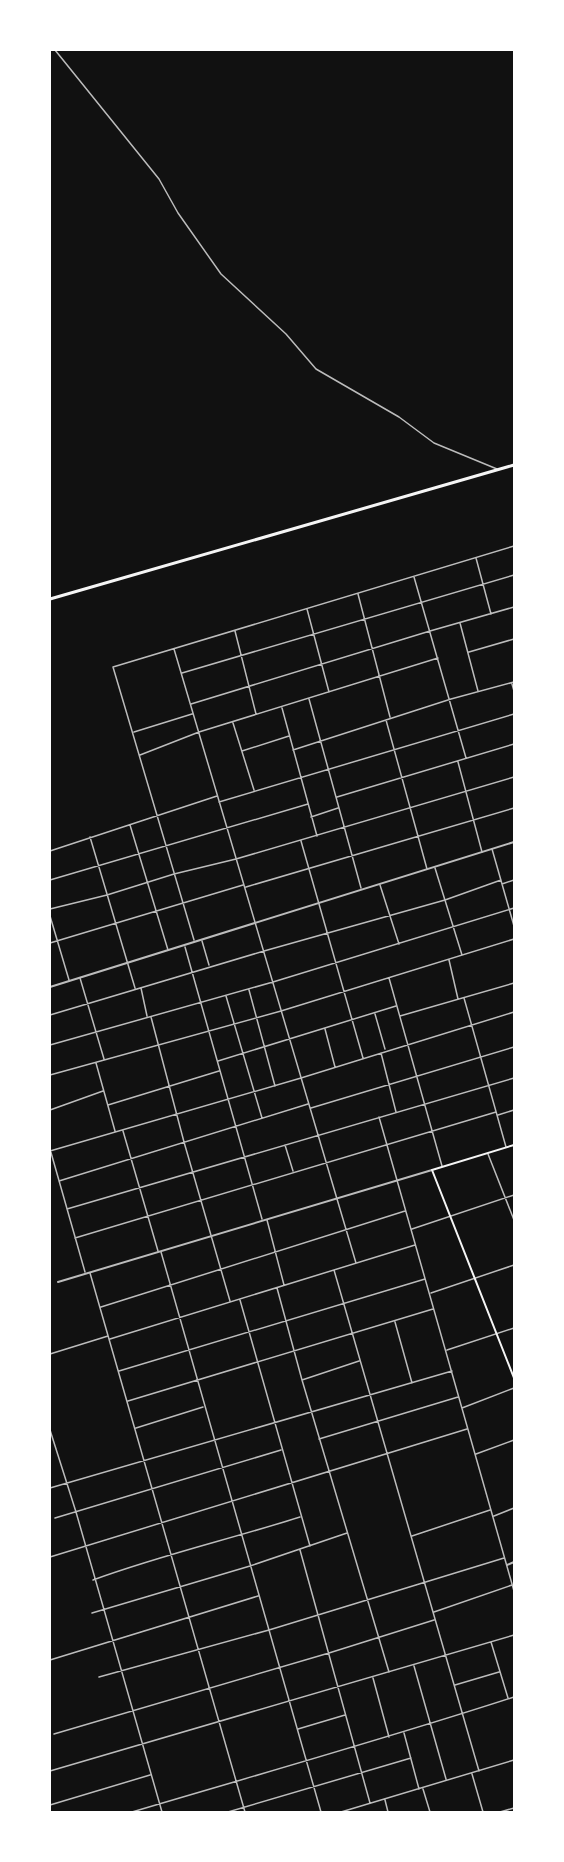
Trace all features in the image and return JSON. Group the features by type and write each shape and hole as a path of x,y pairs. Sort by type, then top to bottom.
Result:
{"highway":[{"path":"50,599 514,465"}],"main road":[{"path":"514,1145 432,1170 514,1378"}],"street":[{"path":"55,50 159,179 178,213 221,274 286,334 316,369 399,417 434,443 498,469"},
{"path":"195,942 113,667 514,546"},
{"path":"476,558 491,614"},
{"path":"181,673 514,575"},
{"path":"414,576 460,730 466,758"},
{"path":"358,593 390,718"},
{"path":"190,704 514,607"},
{"path":"307,609 329,692"},
{"path":"460,622 479,692"},
{"path":"235,630 256,715"},
{"path":"468,652 514,639"},
{"path":"174,649 356,1263"},
{"path":"139,755 199,732 438,658"},
{"path":"293,750 385,719 513,682 514,691"},
{"path":"309,698 362,890"},
{"path":"282,707 316,836"},
{"path":"132,732 193,713"},
{"path":"219,801 514,714"},
{"path":"385,719 427,870"},
{"path":"233,722 254,791"},
{"path":"242,751 290,736"},
{"path":"336,797 514,744"},
{"path":"458,761 482,852"},
{"path":"50,909 236,859 514,777"},
{"path":"50,851 218,796"},
{"path":"50,880 308,804"},
{"path":"311,817 339,808"},
{"path":"245,888 514,808"},
{"path":"130,824 168,951"},
{"path":"90,837 135,989"},
{"path":"300,840 363,1058"},
{"path":"50,987 514,842"},
{"path":"492,849 514,926"},
{"path":"434,867 462,955"},
{"path":"502,884 514,879"},
{"path":"50,1015 445,900 501,880"},
{"path":"50,944 244,884"},
{"path":"380,884 399,944"},
{"path":"50,1045 273,982 514,908"},
{"path":"50,916 69,981"},
{"path":"50,1075 281,1011 514,939"},
{"path":"202,940 210,967"},
{"path":"185,945 252,1184 284,1286"},
{"path":"449,959 458,999"},
{"path":"80,978 105,1060"},
{"path":"389,978 442,1166"},
{"path":"400,1017 514,983"},
{"path":"140,987 159,1045 184,1142 231,1302"},
{"path":"248,989 275,1086"},
{"path":"226,995 262,1118"},
{"path":"464,998 506,1148"},
{"path":"218,1062 397,1006"},
{"path":"85,1273 50,1150 229,1100 514,1012"},
{"path":"375,1013 385,1051"},
{"path":"324,1028 335,1067"},
{"path":"310,1108 514,1047"},
{"path":"381,1053 396,1112"},
{"path":"96,1062 116,1132"},
{"path":"108,1105 220,1070"},
{"path":"67,1209 514,1078"},
{"path":"50,1110 104,1091"},
{"path":"59,1181 309,1104"},
{"path":"497,1116 514,1110"},
{"path":"75,1238 496,1112"},
{"path":"379,1117 514,1591"},
{"path":"123,1130 171,1285 196,1380 321,1812"},
{"path":"285,1145 294,1172"},
{"path":"488,1153 514,1220"},
{"path":"58,1282 432,1170"},
{"path":"412,1230 514,1195"},
{"path":"100,1307 406,1211"},
{"path":"110,1339 416,1245"},
{"path":"430,1293 514,1265"},
{"path":"334,1270 479,1771"},
{"path":"90,1272 245,1812"},
{"path":"118,1371 426,1279"},
{"path":"277,1288 293,1351 389,1672"},
{"path":"240,1299 310,1546"},
{"path":"127,1401 434,1309"},
{"path":"395,1321 412,1383"},
{"path":"446,1350 514,1328"},
{"path":"50,1354 108,1336"},
{"path":"302,1380 360,1361"},
{"path":"50,1488 452,1371"},
{"path":"462,1408 514,1388"},
{"path":"319,1439 459,1397"},
{"path":"135,1428 204,1407"},
{"path":"50,1557 468,1429"},
{"path":"50,1430 76,1512 162,1812"},
{"path":"476,1454 514,1440"},
{"path":"55,1518 282,1449"},
{"path":"493,1517 514,1508"},
{"path":"411,1537 491,1510"},
{"path":"94,1579 171,1554 242,1536 301,1516"},
{"path":"92,1613 250,1566 348,1533"},
{"path":"300,1549 370,1803"},
{"path":"99,1677 269,1630 505,1558"},
{"path":"507,1564 514,1562"},
{"path":"433,1612 513,1585"},
{"path":"50,1660 259,1595"},
{"path":"54,1734 435,1620"},
{"path":"50,1771 514,1635"},
{"path":"491,1642 508,1699"},
{"path":"414,1665 446,1781"},
{"path":"454,1685 500,1672"},
{"path":"373,1677 389,1737"},
{"path":"132,1812 355,1748 514,1697"},
{"path":"297,1729 346,1715"},
{"path":"404,1732 419,1789"},
{"path":"228,1812 411,1758"},
{"path":"341,1812 514,1760"},
{"path":"472,1773 483,1812"},
{"path":"50,1805 151,1775"},
{"path":"423,1788 430,1812"},
{"path":"384,1800 388,1812"},
{"path":"500,1812 514,1808"}]}
